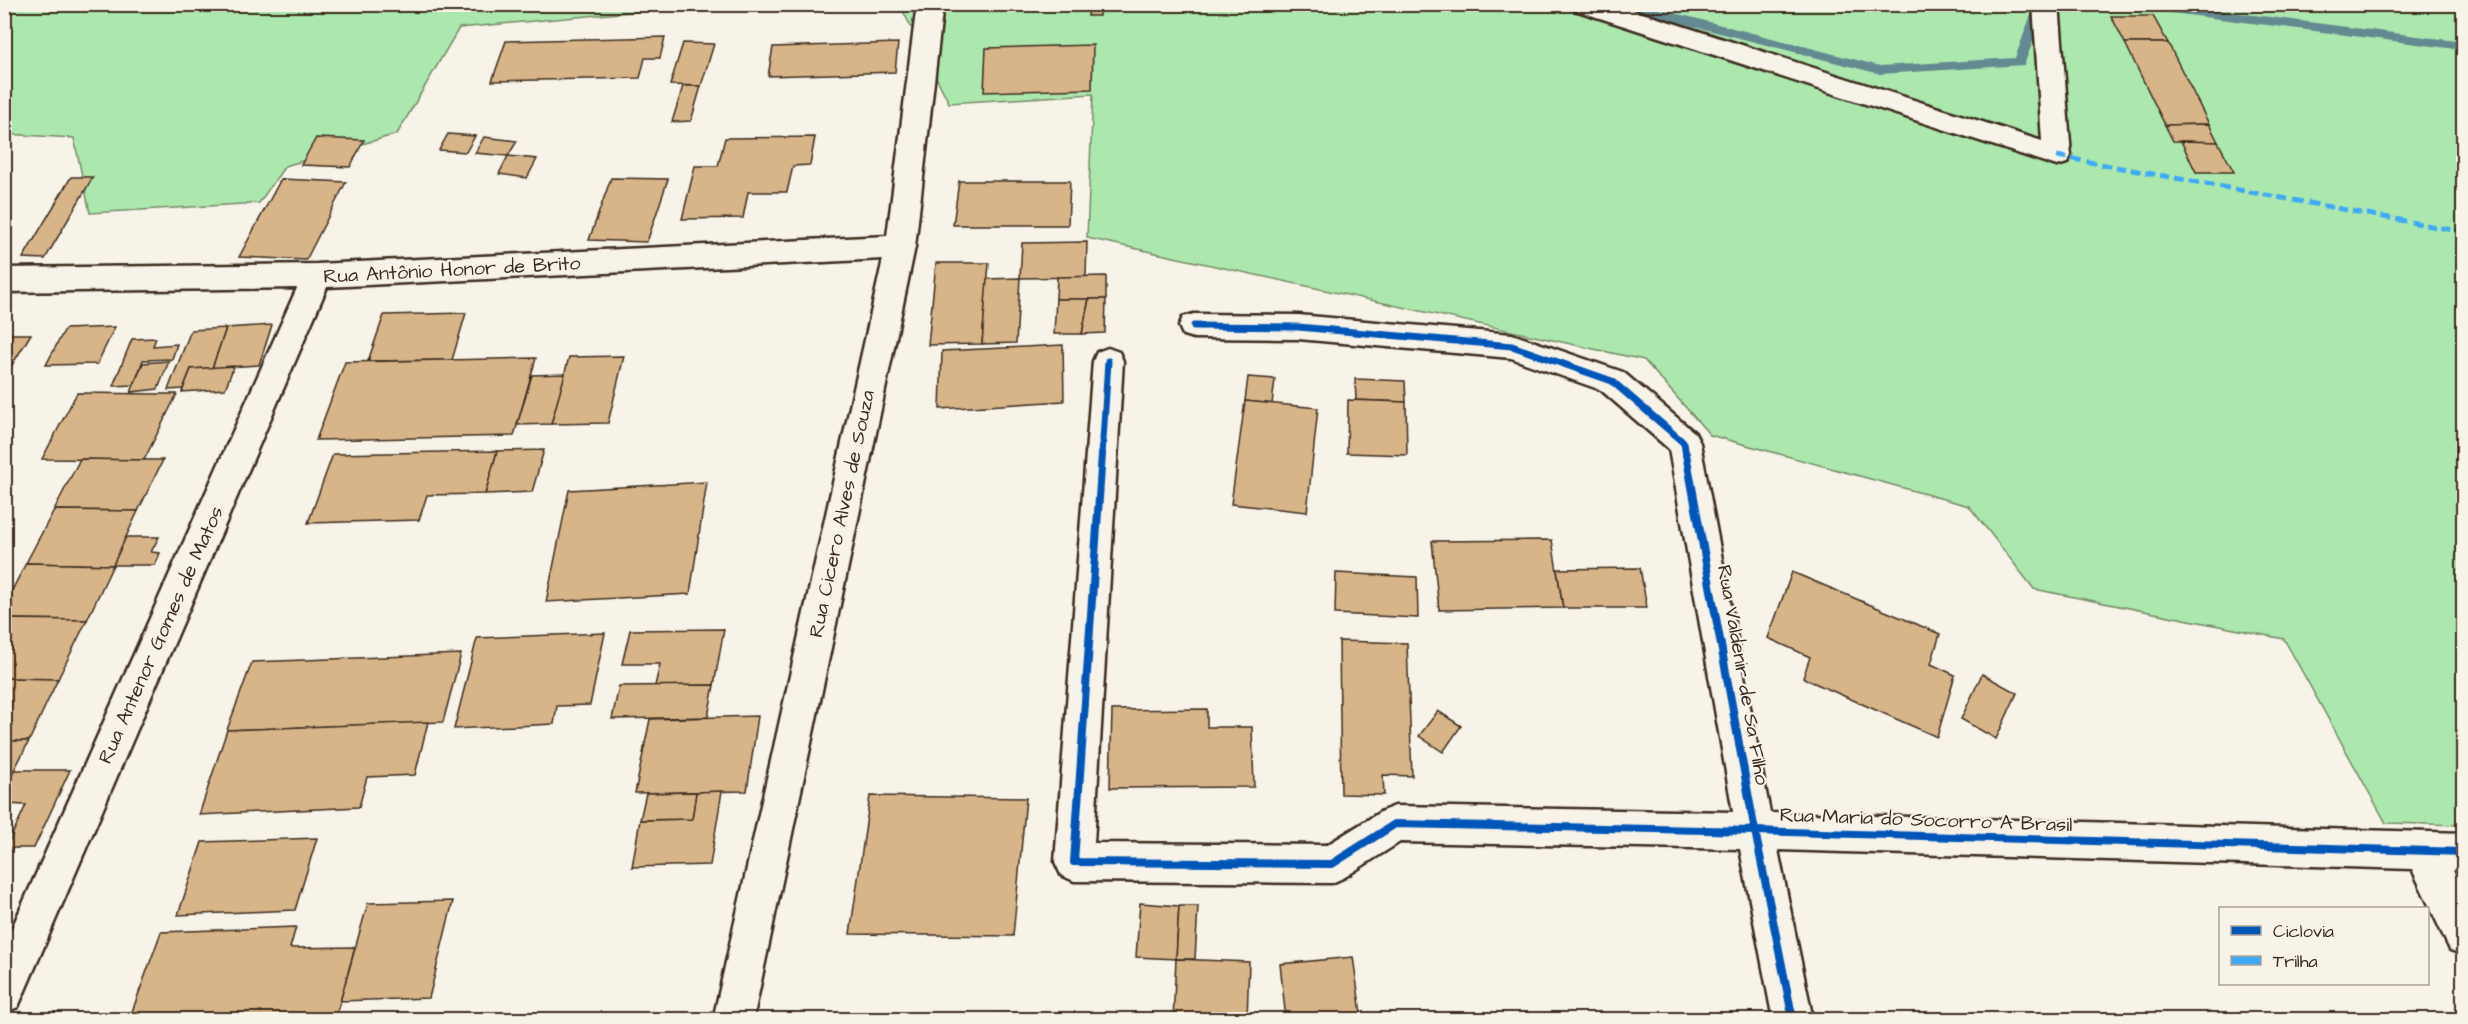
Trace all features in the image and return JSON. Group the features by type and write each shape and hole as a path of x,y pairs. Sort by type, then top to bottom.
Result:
{"street":[{"name":"Rua Cicero Alves de Souza","path":"733,1020 900,248 930,4"},
{"path":"1584,4 2057,156 2046,4"},
{"name":"Rua Antônio Honor de Brito","path":"4,280 317,276 900,248"},
{"name":"Rua Antenor Gomes de Matos","path":"4,993 317,276"},
{"name":"Rua Valdenir de Sa Filho","path":"1194,326 1298,327 1512,346 1612,381 1684,443 1755,831 1793,1020"},
{"name":"Rua Maria do Socorro A Brasil","path":"1108,361 1074,862 1332,864 1395,824 1755,831 2463,852"},
{"path":"2424,852 2463,936"}],"green space":[{"path":"4,5 707,5 459,28 397,134 285,166 259,203 90,213 74,138 5,134"},
{"path":"900,5 2463,5 2463,825 2386,823 2284,639 2034,589 1969,506 1710,435 1644,360 1087,238 1093,94 949,103"}],"building":[{"path":"1100,4 1099,16 1088,16 1089,6 1063,5"},
{"path":"2111,16 2153,16 2168,43 2125,43"},
{"path":"665,37 660,58 645,58 640,78 492,81 506,41"},
{"path":"683,43 714,44 701,86 670,85"},
{"path":"898,43 895,72 768,76 773,47"},
{"path":"2125,43 2168,43 2209,124 2165,125"},
{"path":"1093,45 1092,89 984,92 986,48"},
{"path":"683,86 701,86 691,121 672,122"},
{"path":"2209,124 2218,142 2173,141 2165,125"},
{"path":"448,134 475,136 466,152 439,150"},
{"path":"484,137 517,141 508,156 475,153"},
{"path":"815,137 810,165 793,166 787,192 748,192 743,218 682,219 695,166 718,166 725,138"},
{"path":"316,138 364,140 350,167 301,165"},
{"path":"2181,141 2218,142 2234,172 2196,172"},
{"path":"508,156 537,159 527,178 499,174"},
{"path":"71,177 93,177 45,259 23,258"},
{"path":"611,178 668,179 647,242 589,240"},
{"path":"281,179 346,182 306,260 239,257"},
{"path":"959,181 1070,181 1068,225 953,225"},
{"path":"1087,242 1086,277 1020,278 1022,243"},
{"path":"936,263 989,263 982,344 928,345"},
{"path":"1106,276 1106,299 1056,299 1057,277"},
{"path":"1020,278 1016,343 982,344 987,279"},
{"path":"1056,299 1089,299 1082,334 1054,334"},
{"path":"1089,299 1106,299 1105,333 1082,334"},
{"path":"466,313 452,360 368,361 384,315"},
{"path":"272,325 259,365 212,368 226,328"},
{"path":"115,327 97,364 46,365 65,329"},
{"path":"226,328 212,368 191,369 183,389 168,390 191,330"},
{"path":"4,334 31,334 4,378"},
{"path":"156,338 153,346 177,344 172,359 143,360 134,385 113,386 132,339"},
{"path":"1063,345 1064,401 940,409 942,351"},
{"path":"624,356 608,423 551,424 569,357"},
{"path":"536,358 514,436 316,440 345,362"},
{"path":"169,361 158,389 131,392 143,363"},
{"path":"234,366 225,389 182,392 191,369"},
{"path":"565,374 551,424 517,425 532,375"},
{"path":"1248,377 1275,379 1272,404 1245,401"},
{"path":"1355,379 1405,381 1406,402 1356,400"},
{"path":"77,393 177,394 144,460 42,459"},
{"path":"1348,400 1406,402 1407,455 1347,453"},
{"path":"1245,401 1318,408 1307,512 1231,504"},
{"path":"544,450 532,492 485,494 497,451"},
{"path":"497,451 485,494 427,495 419,520 308,523 333,454"},
{"path":"80,459 163,460 138,511 54,510"},
{"path":"707,482 690,594 546,602 569,490"},
{"path":"54,510 138,511 113,565 26,563"},
{"path":"126,537 159,537 151,552 160,553 155,565 113,565"},
{"path":"1552,540 1563,608 1439,610 1432,541"},
{"path":"26,563 113,565 87,620 4,619 4,606"},
{"path":"1640,568 1647,608 1563,608 1557,569"},
{"path":"1792,572 1940,634 1931,664 1955,675 1937,737 1803,678 1810,657 1768,638"},
{"path":"1336,573 1417,577 1418,618 1335,614"},
{"path":"4,619 87,620 58,679 4,678"},
{"path":"724,629 714,685 655,686 660,664 622,664 630,630"},
{"path":"605,633 590,705 557,706 554,724 454,729 477,638"},
{"path":"1339,641 1407,643 1412,776 1383,775 1384,795 1341,794"},
{"path":"461,654 443,722 227,730 252,662"},
{"path":"1982,674 2017,693 1996,739 1961,719"},
{"path":"4,678 58,679 29,741 4,741"},
{"path":"714,685 708,717 612,719 619,686"},
{"path":"1207,709 1207,727 1252,727 1254,787 1110,788 1112,710"},
{"path":"1438,711 1461,726 1443,752 1419,736"},
{"path":"758,716 747,791 635,793 650,719"},
{"path":"428,722 415,775 367,777 359,807 199,815 227,730"},
{"path":"4,741 29,741 4,790"},
{"path":"14,770 70,770 34,848 6,848 26,805 4,804 4,790"},
{"path":"722,791 710,865 632,867 640,820 692,819 696,792"},
{"path":"696,792 692,819 640,820 646,793"},
{"path":"870,796 1026,798 1013,936 850,934"},
{"path":"317,838 295,910 178,915 202,842"},
{"path":"453,901 429,998 340,1001 368,903"},
{"path":"1140,903 1179,906 1176,959 1136,957"},
{"path":"1179,906 1198,906 1195,959 1176,959"},
{"path":"296,927 290,948 355,947 335,1020 129,1020 161,932"},
{"path":"1353,957 1362,1020 1286,1020 1280,964"},
{"path":"1176,959 1249,962 1247,1020 1173,1020"},
{"path":"1039,1013 1039,1020 993,1020 993,1014"}],"waterway":[{"path":"1622,4 1880,70 2020,62 2041,4"},
{"path":"2132,4 2464,46"}],"marked path":[{"path":"2057,156 2464,232"}],"cycle path":[{"path":"1194,326 1298,327 1512,346 1612,381 1684,443 1755,831 1793,1020"},
{"path":"1108,361 1074,862 1332,864 1395,824 1755,831 2464,852"}]}
